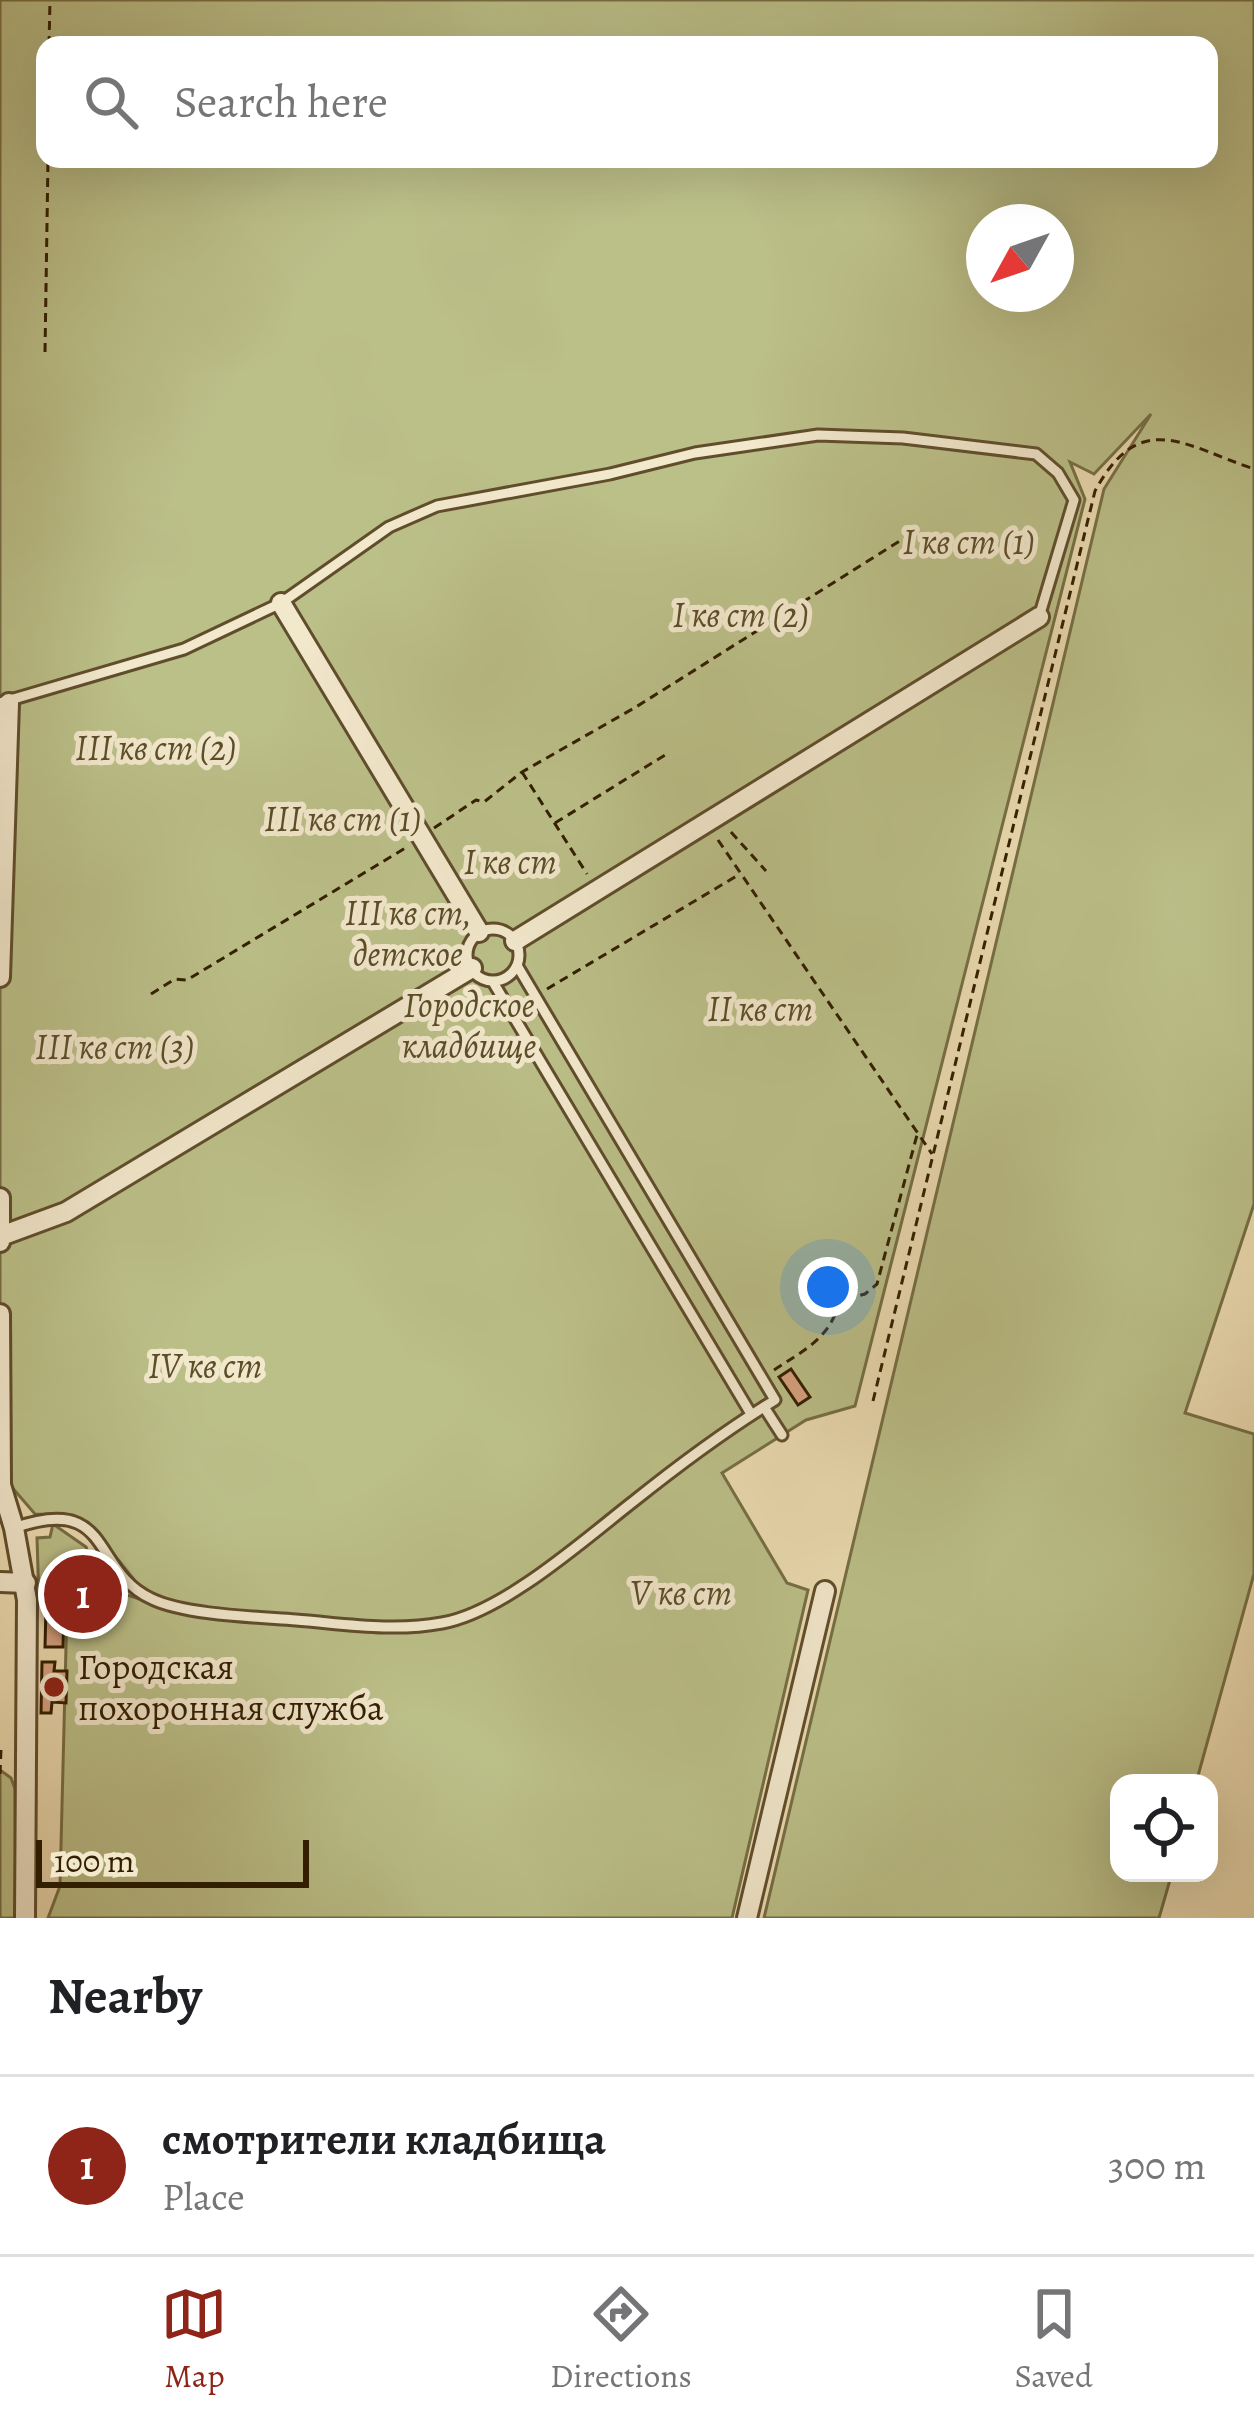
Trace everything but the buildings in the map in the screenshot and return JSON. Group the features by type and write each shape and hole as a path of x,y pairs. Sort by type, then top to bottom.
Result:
{"street":[{"path":"281,603 479,932"},
{"path":"515,941 1039,617"},
{"path":"0,977 4,703"},
{"path":"0,1198 0,1239 65,1212 472,968"},
{"path":"0,1314 1,1485 26,1583 25,1918"},
{"path":"0,1582 26,1583"},
{"path":"747,1918 825,1591"}],"lane":[{"path":"4,703 184,649 281,603 389,527 437,506 610,475 695,453 818,435 903,437 1036,454 1058,473 1074,500 1047,603 1039,617"},
{"path":"503,931 515,941 518,967 508,977 482,980 472,968 469,945 479,932 503,931"},
{"path":"14,1528 36,1520 74,1520 92,1533 140,1593 172,1607 375,1628 445,1622 547,1570 751,1414 776,1400 518,967"},
{"path":"494,982 751,1414"},
{"path":"764,1407 782,1435"}],"path":[{"path":"49,36 50,0"},
{"path":"45,352 48,168"},
{"path":"873,1401 1095,491 1126,448 1159,436 1254,469"},
{"path":"151,994 176,979 187,980 476,800 484,802 522,772 636,707 906,537"},
{"path":"555,824 665,755"},
{"path":"522,772 597,890"},
{"path":"714,819 742,874 932,1154"},
{"path":"714,819 766,871"},
{"path":"535,996 742,874"},
{"path":"762,1377 826,1335 839,1301 865,1294 877,1284 917,1134"},
{"path":"0,1774 1,1749"}],"green space":[{"path":"0,0 1254,0 1254,1204 1185,1413 1254,1434 1254,1574 1198,1774 1110,1774 1110,1882 1169,1882 1159,1918 764,1918 1104,489 1151,414 1094,474 1070,462 1085,499 855,1406 806,1420 722,1473 787,1583 808,1590 732,1918 48,1918 60,1886 67,1607 96,1608 96,1584 72,1582 70,1602 39,1601 37,1538 50,1537 53,1524 86,1547 97,1576 118,1592 172,1610 139,1586 92,1527 73,1515 35,1514 10,1485 0,1485"},
{"path":"0,1770 11,1778 15,1789 16,1918 0,1918"}],"place":[{"name":"смотрители кладбища","path":"83,1594"},
{"name":"Городская похоронная служба","path":"54,1687"}],"park label":[{"name":"I кв ст (1)","path":"969,541"},
{"name":"I кв ст (2)","path":"741,614"},
{"name":"III кв ст (2)","path":"156,747"},
{"name":"III кв ст (1)","path":"343,818"},
{"name":"I кв ст","path":"510,861"},
{"name":"III кв ст, детское","path":"408,932"},
{"name":"II кв ст","path":"760,1008"},
{"name":"Городское кладбище","path":"469,1024"},
{"name":"III кв ст (3)","path":"115,1046"},
{"name":"IV кв ст","path":"205,1365"},
{"name":"V кв ст","path":"681,1592"}]}
